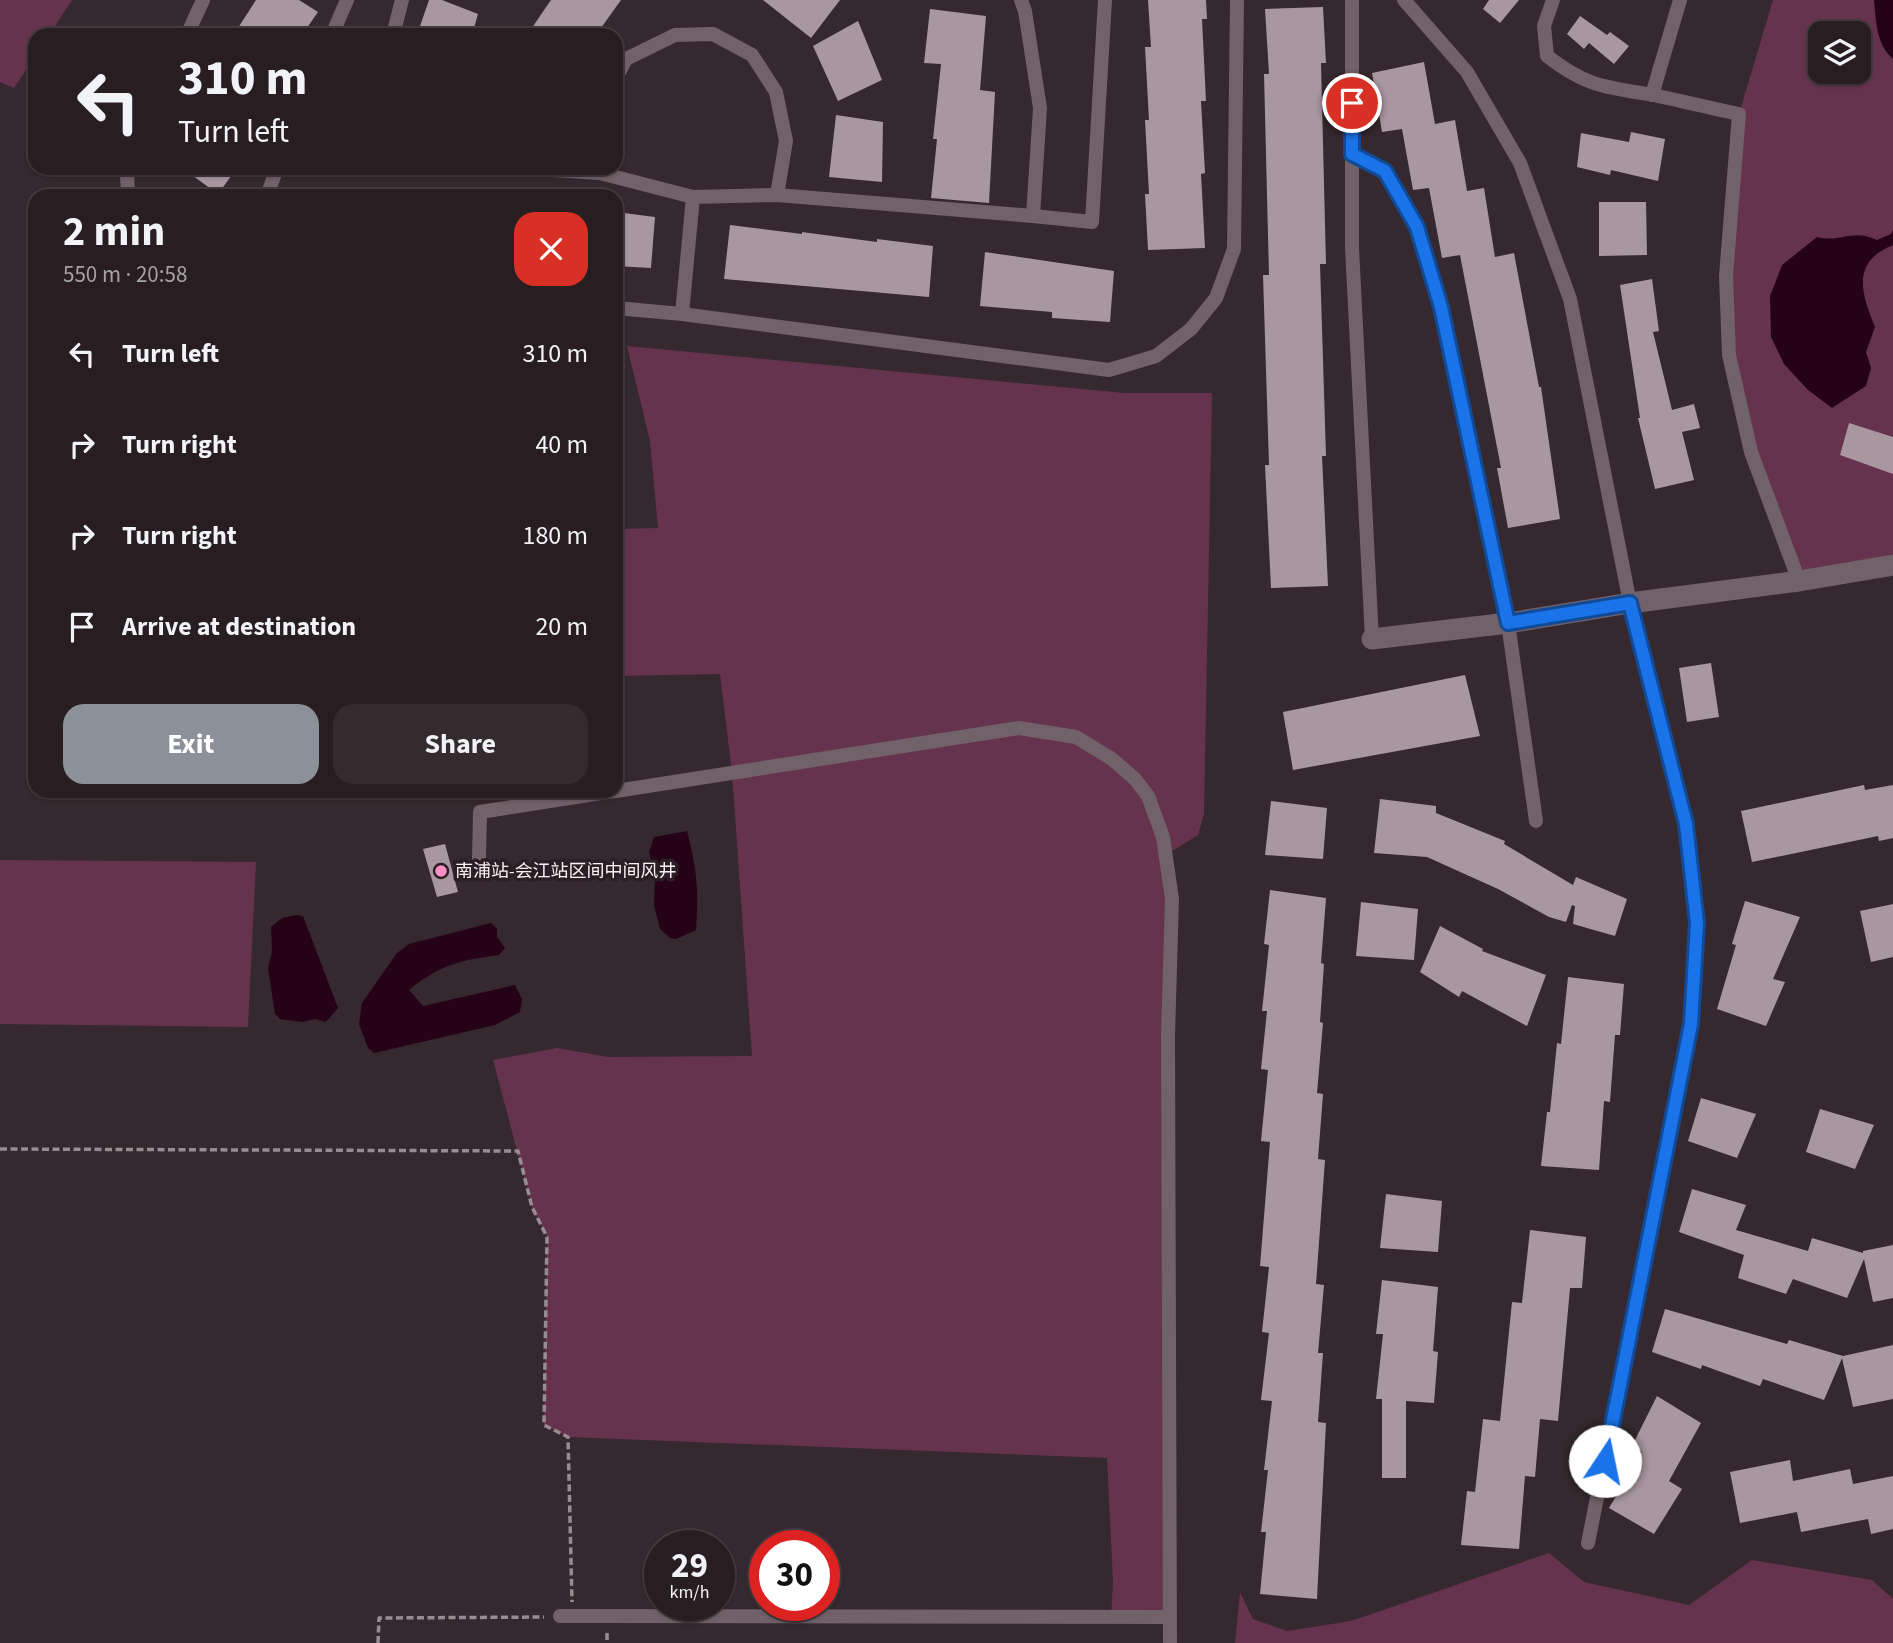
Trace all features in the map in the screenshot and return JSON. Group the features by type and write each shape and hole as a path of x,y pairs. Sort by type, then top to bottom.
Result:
{"street":[{"path":"190,28 203,0"},
{"path":"335,28 347,0"},
{"path":"395,28 402,0"},
{"path":"1021,0 1040,108 1033,216"},
{"path":"614,175 693,197 777,195 1092,222 1105,0"},
{"path":"623,308 1109,370 1156,356 1191,329 1216,298 1234,249 1237,0"},
{"path":"1404,0 1467,72 1520,163 1570,299 1630,603 1686,824 1697,923 1691,1024 1588,1543"},
{"path":"1553,0 1544,26 1547,56 1570,74 1605,88 1739,114 1726,276 1729,355 1751,452 1800,581"},
{"path":"1652,95 1680,0"},
{"path":"1352,2 1352,248 1372,639 1508,623 1893,565"},
{"path":"623,65 626,59 675,35 713,34 752,55 776,92 786,141 777,195"},
{"path":"1352,154 1385,171 1417,227 1444,321 1508,623 1536,821"},
{"path":"682,314 693,197"},
{"path":"623,790 1018,728 1076,737 1112,759 1135,779 1148,796 1163,838 1172,899 1168,1036 1170,1643"},
{"path":"479,859 480,812 570,798"},
{"path":"566,1616 1170,1617"}],"path":[{"path":"0,1149 518,1152 532,1207 547,1237 544,1425 568,1437 566,1616 379,1618 378,1643"}],"shaded area":[{"path":"0,0 72,0 54,28 28,28 28,67 14,88 0,82"},
{"path":"1773,0 1893,0 1893,565 1799,581 1751,452 1729,355 1739,114"},
{"path":"1874,0 1893,0 1893,59 1880,39"},
{"path":"1893,230 1893,245 1870,260 1863,280 1863,291 1875,327 1866,352 1871,368 1866,386 1832,408 1808,390 1784,364 1771,337 1770,296 1782,265 1817,237 1860,235 1877,240 1891,234"},
{"path":"627,346 1125,393 1212,393 1204,814 1198,835 1166,855 1170,1617 1111,1617 1113,1582 1107,1458 568,1437 544,1425 547,1237 532,1207 493,1060 557,1048 608,1057 752,1056 732,773 720,674 623,676 623,529 658,528 650,441"},
{"path":"687,831 696,881 696,930 676,939 670,938 660,929 654,905 655,877 649,852 654,837"},
{"path":"0,860 256,862 248,1027 0,1024"},
{"path":"303,916 338,1008 326,1022 315,1019 302,1022 280,1019 275,1014 268,968 272,952 271,927 282,918"},
{"path":"491,923 497,929 497,937 505,948 499,955 451,965 430,975 409,990 423,1006 515,985 522,999 520,1012 495,1025 374,1053 368,1048 359,1024 362,1003 397,953 409,944"},
{"path":"1549,1553 1584,1582 1689,1605 1752,1560 1872,1580 1893,1599 1893,1643 1235,1643 1240,1592 1253,1619 1287,1631 1351,1621"}],"building":[{"path":"256,0 299,0 318,12 307,28 238,28"},
{"path":"429,0 442,0 478,14 474,28 419,28"},
{"path":"551,0 621,0 601,28 532,28"},
{"path":"763,0 840,0 811,38"},
{"path":"1148,0 1206,0 1207,19 1202,19 1206,101 1201,101 1205,248 1148,250 1145,194 1149,194 1145,120 1149,120 1145,47 1151,47"},
{"path":"1489,0 1519,0 1500,23 1483,9"},
{"path":"1323,7 1326,63 1321,63 1326,264 1320,264 1326,456 1322,456 1328,586 1271,588 1265,465 1269,465 1263,275 1269,275 1264,74 1269,74 1265,9"},
{"path":"930,9 986,16 980,90 995,92 989,203 931,198 937,139 933,139 941,64 924,63"},
{"path":"1580,16 1607,35 1610,32 1629,46 1614,64 1589,43 1584,49 1567,34"},
{"path":"858,21 882,80 838,101 813,46"},
{"path":"1424,62 1435,124 1455,120 1467,191 1484,188 1495,257 1514,253 1541,387 1560,519 1508,528 1497,468 1501,468 1460,255 1442,258 1429,188 1413,190 1402,129 1382,132 1372,73"},
{"path":"836,115 883,122 882,182 829,177"},
{"path":"1631,132 1665,139 1658,181 1611,170 1610,175 1577,167 1581,133 1629,142"},
{"path":"192,175 232,175 222,189 211,189"},
{"path":"1599,202 1646,202 1647,255 1599,256"},
{"path":"623,213 655,217 651,268 623,266"},
{"path":"730,225 933,246 929,297 724,279"},
{"path":"985,252 1114,271 1110,322 1052,318 1052,312 980,306"},
{"path":"1652,279 1659,331 1653,332 1672,410 1694,404 1700,428 1682,432 1694,480 1655,489 1638,418 1620,285"},
{"path":"1849,423 1893,437 1893,474 1840,455"},
{"path":"1711,663 1719,717 1687,722 1679,668"},
{"path":"1465,675 1480,736 1293,770 1283,712"},
{"path":"1864,785 1865,790 1893,785 1893,838 1879,841 1878,836 1752,862 1741,811"},
{"path":"1380,799 1436,806 1436,813 1505,841 1504,844 1573,885 1576,877 1627,899 1615,936 1573,924 1575,906 1572,905 1566,922 1549,917 1498,889 1427,857 1374,853"},
{"path":"1271,801 1327,808 1323,859 1265,855"},
{"name":"南浦站-会江站区间中间风井","path":"445,844 458,892 437,897 423,849"},
{"path":"1270,890 1326,898 1321,963 1324,964 1320,1022 1323,1023 1317,1093 1323,1094 1318,1159 1325,1160 1316,1284 1324,1285 1318,1353 1323,1353 1318,1422 1326,1423 1317,1599 1260,1594 1266,1532 1261,1532 1268,1470 1264,1470 1272,1401 1261,1400 1269,1333 1262,1332 1269,1267 1260,1266 1270,1142 1261,1141 1268,1070 1261,1069 1267,1011 1262,1011 1269,945 1264,944"},
{"path":"1745,901 1800,917 1773,979 1785,982 1766,1026 1717,1009 1736,945 1732,944"},
{"path":"1361,902 1418,909 1414,960 1356,956"},
{"path":"1893,904 1893,957 1871,962 1860,911"},
{"path":"1440,926 1483,949 1482,951 1546,975 1527,1026 1462,991 1459,997 1420,972"},
{"path":"1568,977 1624,984 1620,1035 1615,1035 1610,1102 1604,1101 1599,1170 1541,1166 1557,1043 1561,1044"},
{"path":"1701,1098 1756,1114 1737,1158 1688,1141"},
{"path":"1820,1109 1874,1125 1855,1169 1806,1152"},
{"path":"1692,1189 1746,1205 1736,1230 1808,1251 1812,1238 1863,1253 1893,1245 1893,1298 1873,1302 1864,1259 1847,1298 1793,1279 1786,1294 1738,1278 1744,1255 1679,1232"},
{"path":"1386,1194 1442,1201 1438,1252 1380,1248"},
{"path":"1530,1230 1586,1237 1582,1288 1570,1288 1558,1421 1540,1419 1535,1477 1525,1476 1519,1549 1461,1545 1467,1491 1475,1492 1483,1419 1500,1421 1512,1302 1522,1303"},
{"path":"1382,1280 1438,1287 1433,1351 1438,1352 1434,1403 1406,1401 1406,1478 1382,1478 1382,1399 1376,1399 1383,1334 1376,1334"},
{"path":"1665,1309 1787,1344 1789,1340 1843,1356 1893,1345 1893,1399 1853,1407 1842,1358 1824,1400 1763,1379 1760,1386 1702,1365 1701,1369 1652,1352"},
{"path":"1657,1396 1701,1423 1669,1481 1682,1489 1654,1534 1609,1508 1642,1452 1632,1446"},
{"path":"1790,1460 1793,1481 1850,1469 1853,1484 1893,1476 1893,1529 1871,1534 1868,1519 1801,1532 1797,1512 1740,1523 1730,1472"}],"place":[{"name":"南浦站-会江站区间中间风井","path":"441,871"}],"route":[{"path":"1352,103 1352,154 1385,171 1417,227 1441,307 1508,623 1630,603 1686,824 1697,923 1691,1024 1605,1461"}]}
